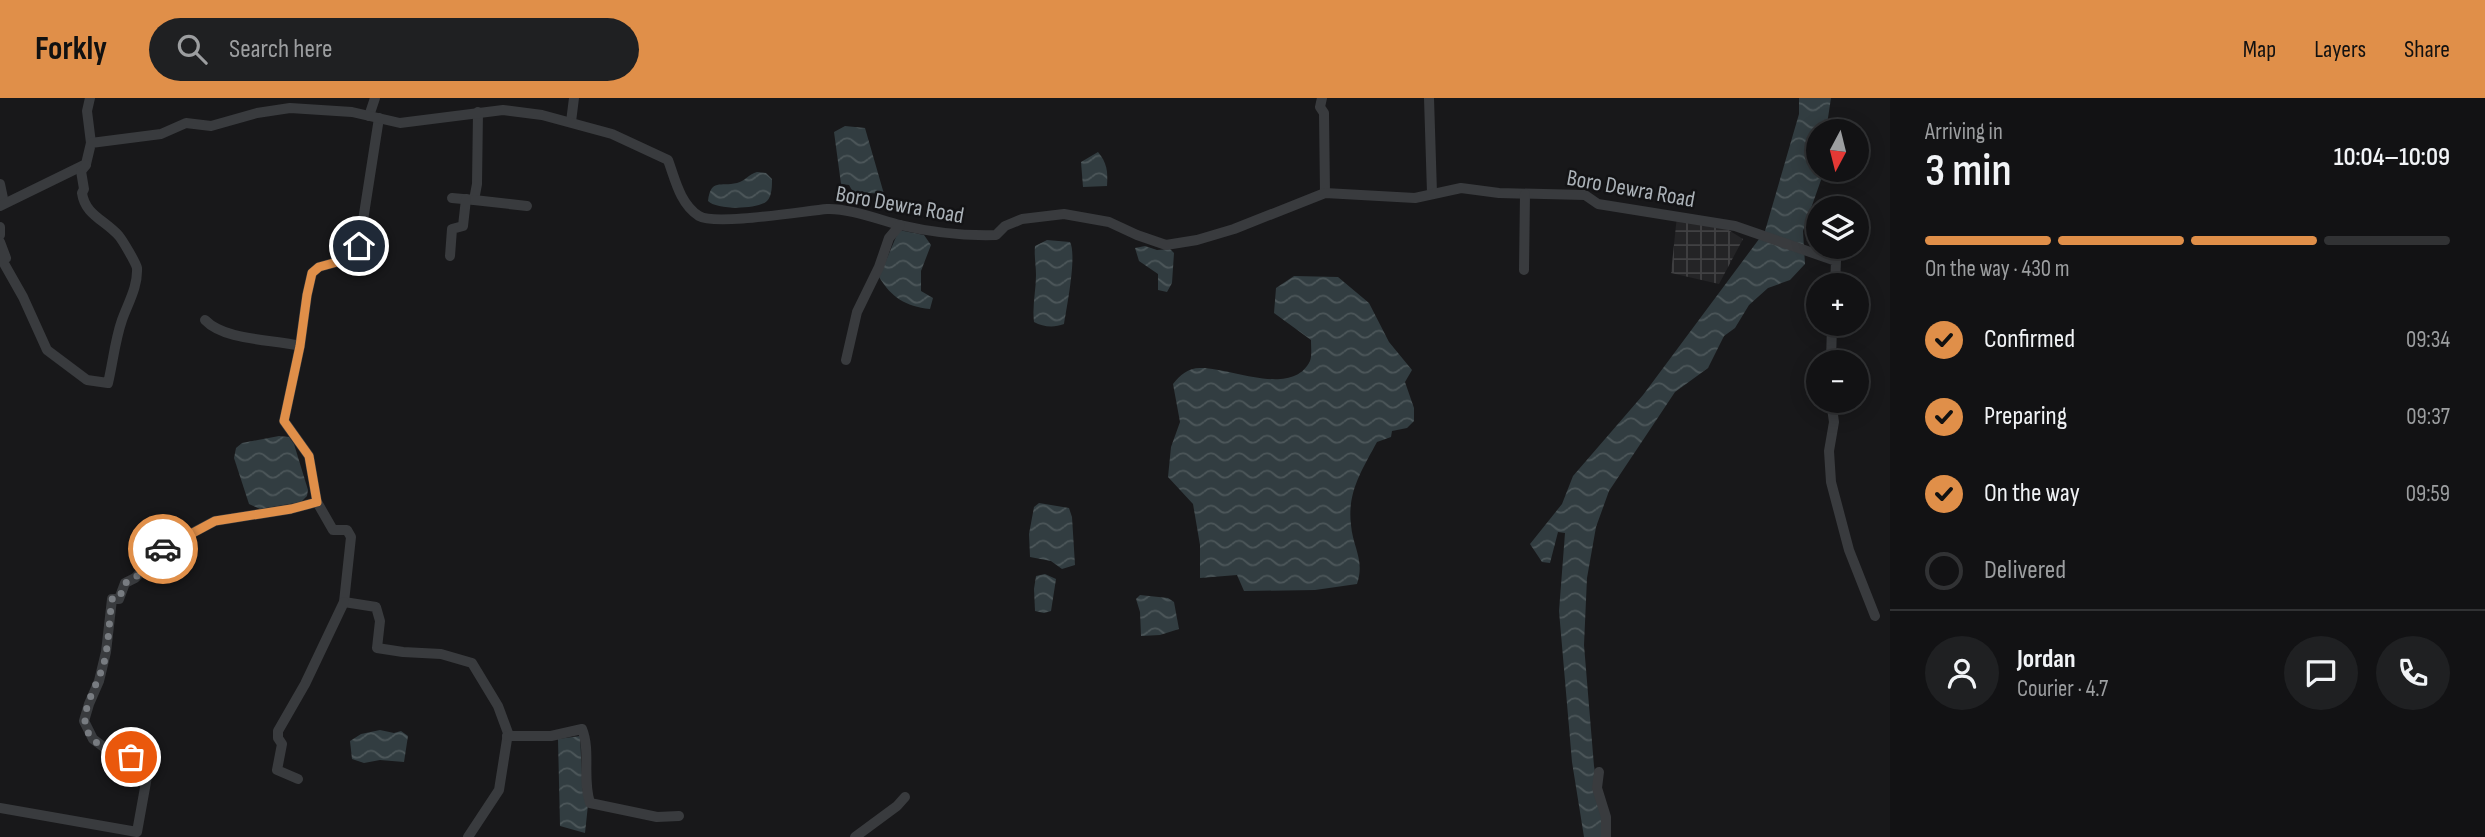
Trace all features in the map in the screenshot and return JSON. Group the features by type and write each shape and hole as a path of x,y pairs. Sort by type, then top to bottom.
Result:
{"street":[{"path":"0,242 6,258 2,260 23,297 47,350 87,380 108,383 123,318 135,287 137,266 120,238 102,219 89,212 84,204 82,193 85,189 81,171 86,164 91,143 87,111 90,98"},
{"path":"290,108 298,104 299,98"},
{"path":"298,779 277,770 282,744 278,731 306,684 344,602 351,537 347,530 333,530 317,502 309,456 284,421 312,273 319,267 348,259 359,246 375,98"},
{"path":"571,122 574,98"},
{"path":"1322,98 1325,193"},
{"path":"1429,98 1432,193"},
{"name":"Boro Dewra Road","path":"91,143 161,134 186,123 211,126 257,113 290,108 352,112 400,122 503,110 542,115 612,134 668,160 681,197 699,216 709,218 759,217 831,209 959,236 996,235 1004,226 1022,219 1064,214 1109,222 1166,245 1197,240 1234,229 1325,193 1415,198 1461,188 1525,194 1585,195 1598,204 1707,220 1761,234 1836,261 1836,273"},
{"path":"450,256 452,229 463,226 477,184 478,113"},
{"path":"0,184 2,204 86,164"},
{"path":"1524,270 1525,194"},
{"path":"452,198 527,206"},
{"path":"846,360 857,312 879,267 889,238 900,225"},
{"path":"0,226 0,234"},
{"path":"205,320 208,324 232,334 300,346"},
{"path":"1833,413 1834,422 1829,450 1831,482 1849,550 1875,615"},
{"path":"0,808 137,832 150,760 113,754 93,739 84,721 99,681 106,652 112,599 119,599 125,583 135,578 164,548 215,521 291,509 317,502"},
{"path":"344,602 376,607 380,621 377,648 403,653 441,654 472,663 498,706 507,736 499,790 468,837"},
{"path":"507,736 551,736 582,729 585,737 586,790 590,803 657,817 679,816"},
{"path":"1599,772 1597,788 1606,817 1606,837"},
{"path":"855,837 905,797"}],"shaded area":[{"path":"1677,216 1722,226 1743,239 1719,284 1671,273"}],"water":[{"path":"1799,98 1831,98 1828,119 1806,119 1806,182 1820,182 1815,196 1806,196 1806,222 1803,231 1805,264 1790,280 1768,288 1749,305 1735,328 1724,336 1708,368 1675,392 1609,491 1596,527 1587,578 1584,645 1603,837 1584,837 1572,762 1559,611 1565,533 1558,532 1550,563 1542,562 1530,544 1562,504 1573,476 1643,395 1765,231 1799,114"},
{"path":"845,126 865,128 884,194 853,192 849,185 841,184 834,132"},
{"path":"1098,152 1106,168 1107,186 1083,187 1081,162"},
{"path":"757,172 766,173 772,179 770,196 762,204 728,207 708,201 714,186 737,183"},
{"path":"899,230 924,235 931,245 921,271 921,291 933,298 930,309 900,300 879,277"},
{"path":"1047,240 1070,242 1072,249 1071,281 1064,324 1052,326 1034,322 1035,246"},
{"path":"1145,246 1157,250 1170,249 1174,253 1172,283 1167,292 1158,290 1158,274 1139,261 1135,248"},
{"path":"1294,276 1338,277 1369,303 1389,342 1412,370 1405,382 1414,408 1414,421 1407,428 1392,431 1391,437 1377,442 1357,482 1350,513 1360,568 1357,584 1315,590 1244,591 1237,575 1200,578 1200,545 1193,504 1168,477 1171,447 1180,422 1173,384 1185,373 1196,368 1275,379 1289,378 1301,372 1310,361 1311,340 1274,313 1276,288"},
{"path":"279,436 289,437 294,444 308,490 307,496 301,502 260,509 249,504 234,458 236,448 242,443"},
{"path":"1039,503 1069,508 1075,565 1062,569 1051,561 1030,557 1029,534 1034,507"},
{"path":"1045,574 1056,579 1051,611 1044,613 1035,611 1034,589 1036,576"},
{"path":"1140,595 1168,598 1174,602 1179,629 1160,635 1141,636 1140,612 1136,599"},
{"path":"380,730 394,733 401,731 408,736 404,762 380,760 364,763 352,759 350,741 361,734"},
{"path":"580,736 583,794 588,805 585,833 560,826 558,739"}],"way so far":[{"path":"131,757 113,754 93,739 84,721 99,681 106,652 112,599 119,599 125,583 135,578 163,549"}],"route":[{"path":"163,549 215,521 291,509 317,502 309,456 284,421 312,273 319,267 348,259 359,246"}]}
